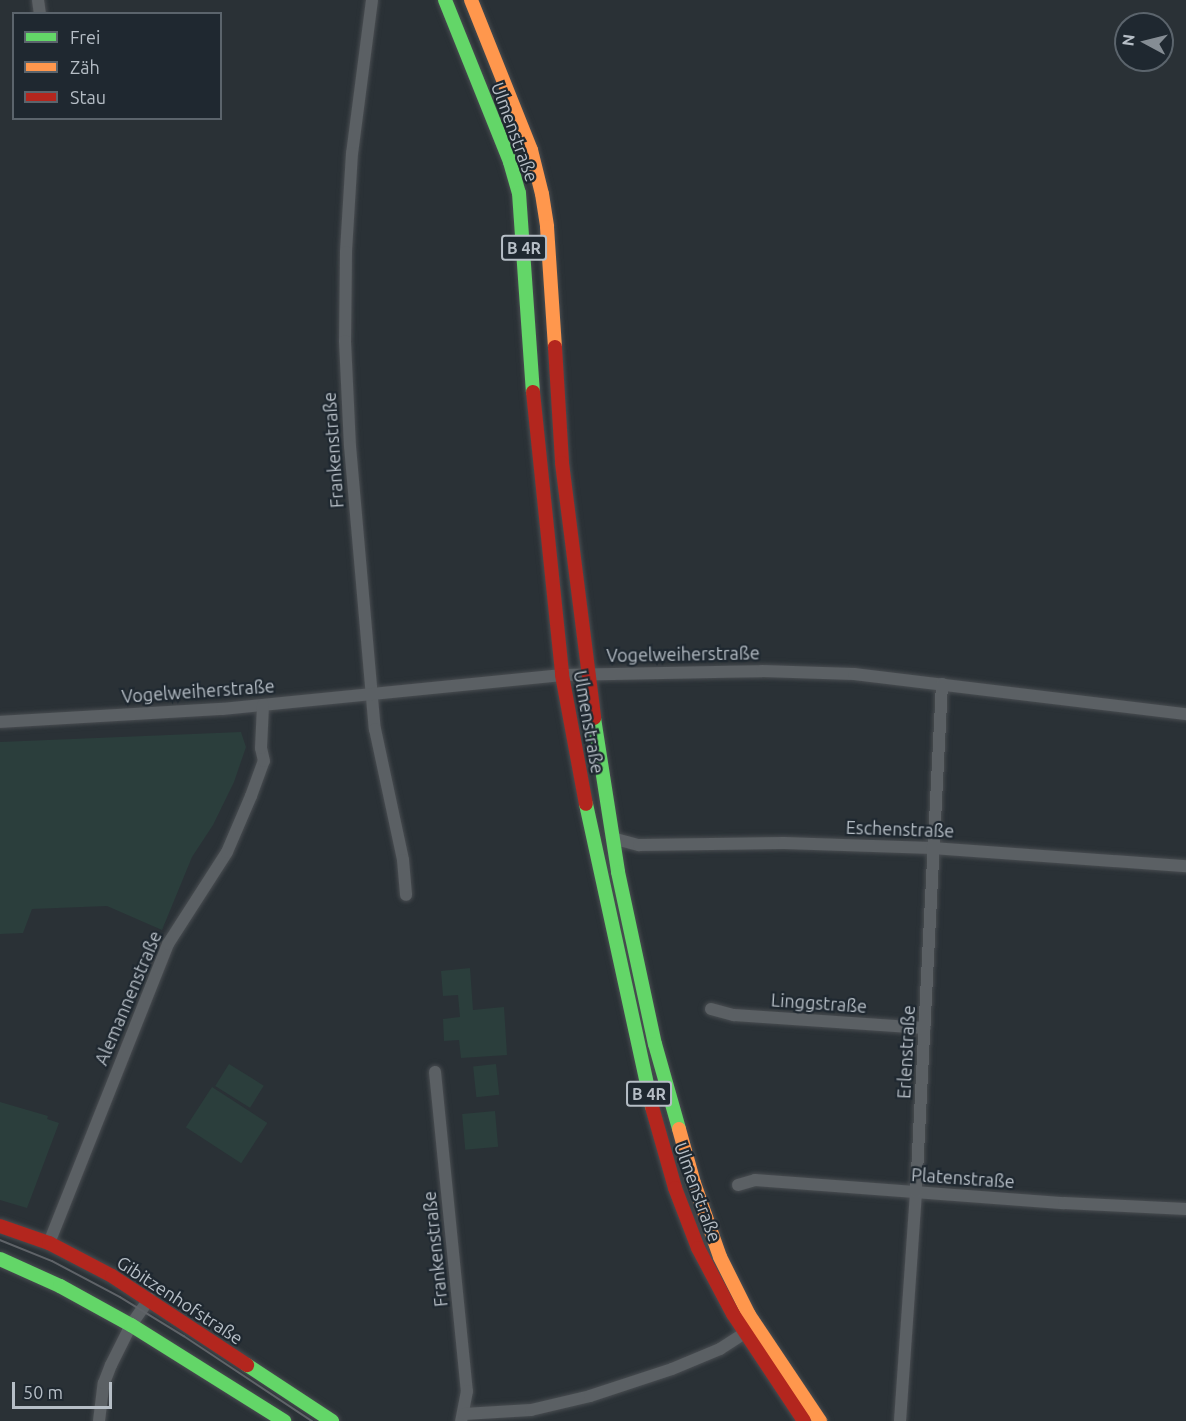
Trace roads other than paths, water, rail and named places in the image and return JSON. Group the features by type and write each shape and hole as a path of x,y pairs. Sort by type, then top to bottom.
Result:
{"main road":[{"name":"Ulmenstraße","path":"445,0 510,162 519,193 536,434 562,675 584,798 662,1145 694,1238 745,1333 804,1421"},
{"name":"Ulmenstraße","path":"471,0 524,130 542,194 562,463 587,674 612,838 655,1044 682,1143 712,1239 749,1315 820,1421"},
{"name":"Gibitzenhofstraße","path":"0,1226 49,1243 94,1265 332,1421"},
{"path":"0,1259 44,1279 131,1325 284,1421"}],"street":[{"name":"Frankenstraße","path":"372,0 352,153 346,252 345,341 350,446 372,696 383,774 403,860 406,895"},
{"name":"Vogelweiherstraße","path":"0,722 372,696 562,675 762,670 854,674 1186,714"},
{"name":"Erlenstraße","path":"900,1421 916,1192 942,684"},
{"name":"Alemannenstraße","path":"49,1243 168,944 227,852 251,796 264,761 261,748 263,705"},
{"name":"Eschenstraße","path":"612,838 639,844 784,843 932,848 1186,867"},
{"name":"Linggstraße","path":"711,1010 734,1015 925,1028"},
{"name":"Frankenstraße","path":"435,1072 467,1391 463,1418"},
{"name":"Platenstraße","path":"738,1185 755,1180 1186,1209"},
{"path":"99,1421 104,1383 131,1325 149,1299"},
{"path":"463,1418 531,1410 590,1396 672,1369 720,1348 745,1333"}],"tram line":[{"path":"0,1240 52,1261 120,1297 184,1336 312,1421"}]}
